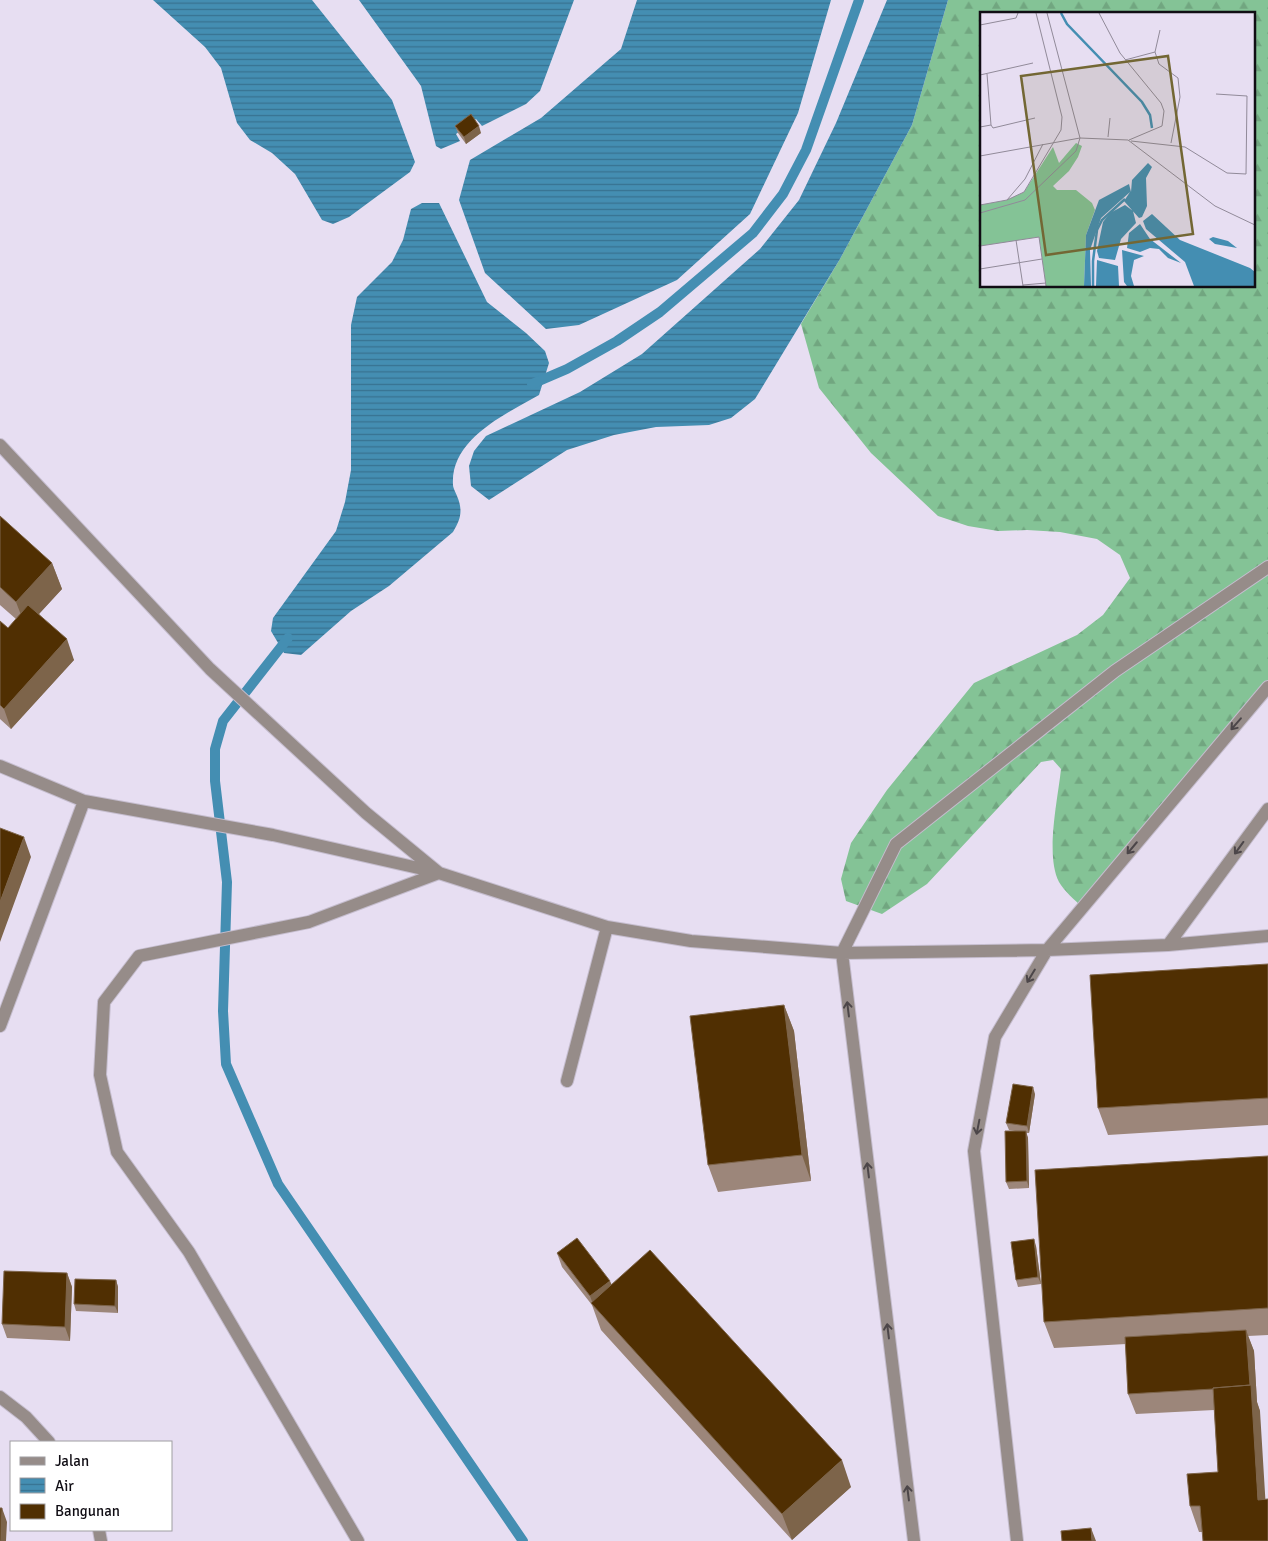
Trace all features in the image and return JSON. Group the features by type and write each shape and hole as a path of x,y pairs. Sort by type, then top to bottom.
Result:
{"lane":[{"path":"0,445 210,670 366,813 439,873"},
{"path":"914,1541 842,954 896,844 1115,670 1268,567"},
{"path":"1017,1541 974,1151 995,1036 1047,950 1268,687"},
{"path":"0,766 84,801 273,835 439,873 607,927 691,941 842,954 1047,950 1168,945 1268,936"},
{"path":"0,1026 84,801"},
{"path":"1168,945 1268,809"},
{"path":"358,1541 189,1252 118,1152 100,1074 104,1002 139,956 309,922 439,873"},
{"path":"567,1081 607,927"},
{"path":"0,1397 26,1417 48,1441"}],"green space":[{"path":"948,0 1268,0 1268,687 1083,908 1061,885 1055,871 1053,842 1061,769 1053,760 1041,762 927,884 882,914 846,901 841,879 851,843 887,790 974,683 1077,635 1103,615 1130,578 1120,555 1097,539 1060,532 998,531 968,526 938,516 871,453 819,388 801,324 840,259 912,125"}],"water":[{"path":"153,0 312,0 392,100 415,162 410,172 349,217 333,224 322,220 295,174 272,153 250,140 237,123 221,68 205,47"},
{"path":"359,0 574,0 540,91 526,104 482,126 476,119 456,134 460,141 441,149 436,146 421,86"},
{"path":"637,0 831,0 798,113 750,214 677,280 579,325 546,329 485,273 459,200 470,160 541,118 621,49"},
{"path":"887,0 948,0 912,125 840,259 755,399 731,418 709,425 656,427 614,435 567,450 489,500 471,486 469,466 474,451 486,436 580,392 642,354 760,249 799,200 836,123"},
{"path":"422,203 439,203 487,302 545,351 549,363 539,395 496,420 470,441 461,454 454,469 453,485 459,501 460,514 453,532 389,586 351,611 301,655 284,653 271,631 273,618 336,531 345,502 351,470 351,325 357,297 392,262 403,240 411,209"}],"building":[{"path":"471,114 479,126 464,137 455,126"},
{"path":"0,516 52,563 16,602 0,587"},
{"path":"28,605 67,639 4,709 0,705 0,621 8,628"},
{"path":"0,828 24,837 0,902"},
{"path":"1268,964 1268,1098 1098,1108 1090,975"},
{"path":"784,1005 802,1155 708,1165 690,1016"},
{"path":"1013,1084 1033,1087 1027,1126 1006,1123"},
{"path":"1005,1131 1026,1131 1027,1181 1006,1182"},
{"path":"1268,1156 1268,1308 1044,1322 1035,1170"},
{"path":"577,1238 610,1281 590,1296 557,1253"},
{"path":"1034,1239 1038,1277 1016,1280 1011,1242"},
{"path":"650,1250 842,1460 782,1514 591,1303"},
{"path":"4,1271 67,1273 65,1327 2,1324"},
{"path":"75,1279 116,1280 115,1306 74,1304"},
{"path":"1246,1330 1250,1385 1128,1394 1125,1337"},
{"path":"1251,1385 1258,1500 1268,1499 1268,1541 1203,1541 1200,1506 1190,1506 1187,1474 1218,1472 1213,1388"},
{"path":"0,1508 2,1508 1,1541 0,1541"},
{"path":"1091,1528 1092,1541 1062,1541 1061,1531"}],"waterway":[{"path":"532,384 567,369 617,341 660,312 753,233 783,194 806,150 859,0"},
{"path":"288,638 223,721 215,749 215,781 227,882 223,1011 226,1064 278,1184 523,1541"}]}
